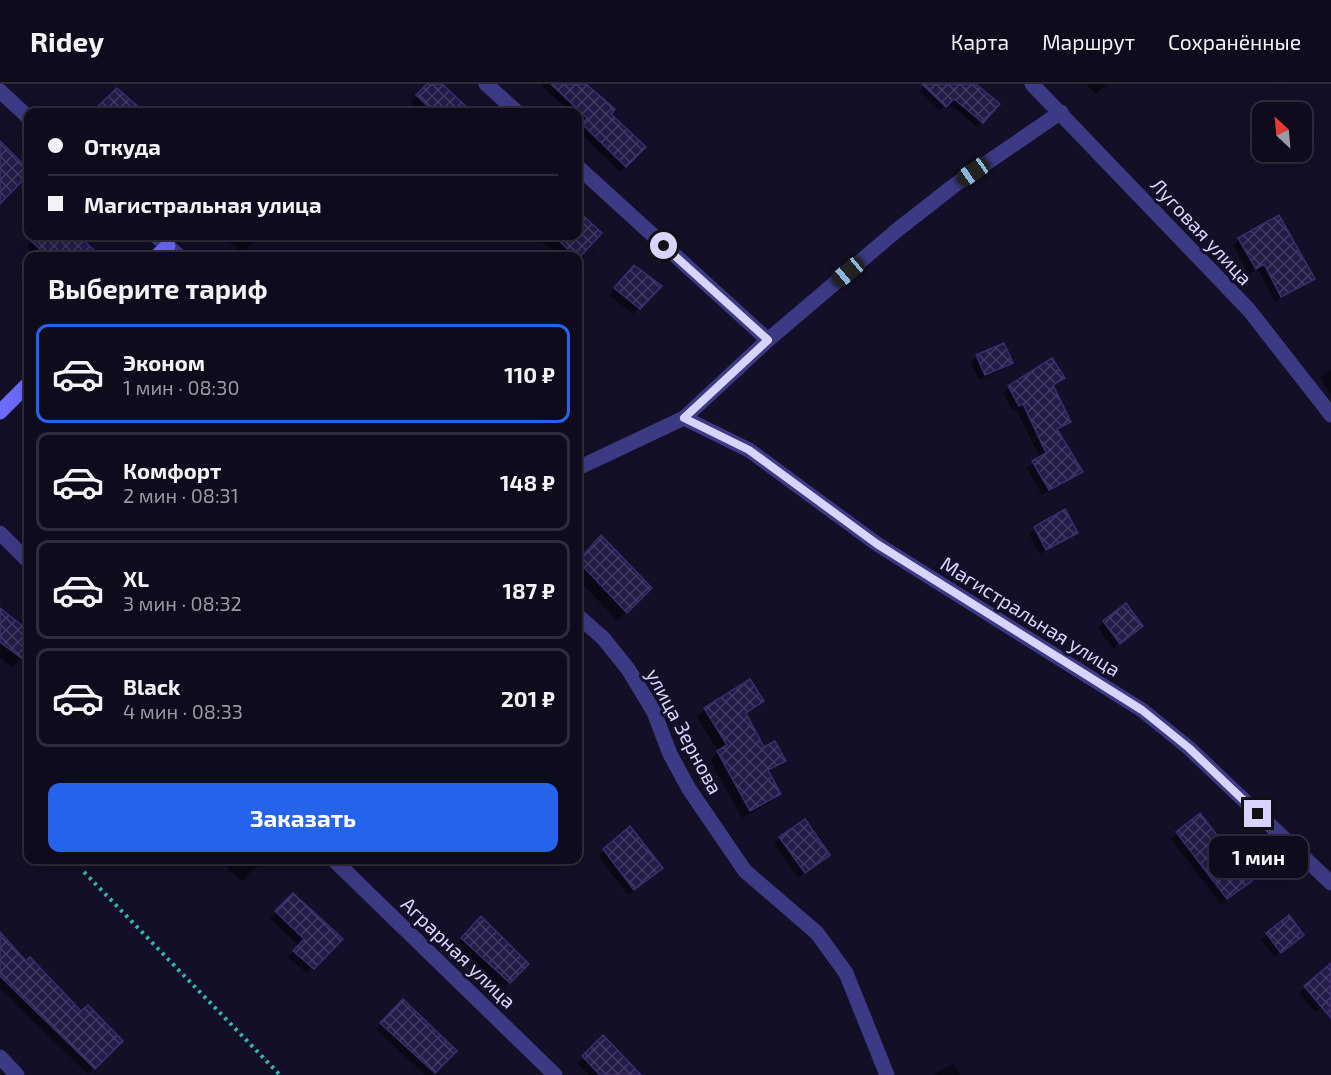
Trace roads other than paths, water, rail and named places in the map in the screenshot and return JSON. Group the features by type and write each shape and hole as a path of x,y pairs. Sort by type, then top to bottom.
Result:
{"street":[{"path":"486,84 513,108"},
{"name":"Луговая улица","path":"1032,84 1249,310 1331,415"},
{"path":"0,91 24,113"},
{"path":"582,466 684,418 768,340 956,184 1061,112"},
{"path":"582,171 768,340"},
{"path":"0,412 24,388"},
{"name":"Магистральная улица","path":"684,418 749,450 877,544 1142,710 1189,748 1331,884"},
{"path":"0,533 24,557"},
{"name":"улица Зернова","path":"582,620 603,638 628,669 654,712 670,754 689,789 745,871 817,933 846,973 887,1075"},
{"name":"Аграрная улица","path":"338,864 555,1075"},
{"path":"0,1057 17,1075"}]}
